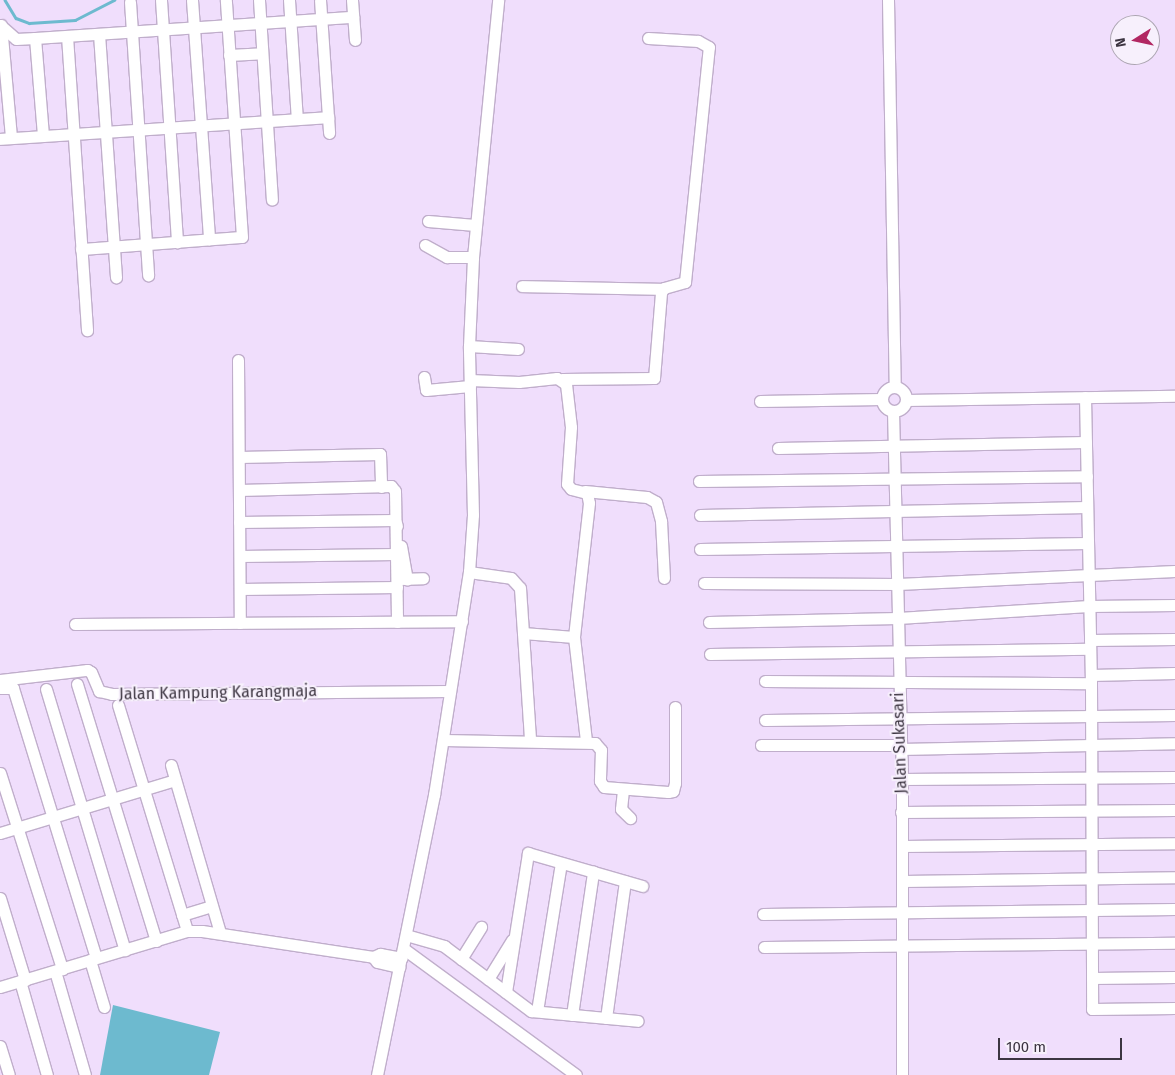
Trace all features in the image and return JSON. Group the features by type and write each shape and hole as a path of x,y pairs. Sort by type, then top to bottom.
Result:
{"street":[{"path":"161,0 177,242"},
{"path":"192,0 209,240"},
{"path":"81,249 242,237 226,0"},
{"path":"259,0 272,200"},
{"path":"289,0 297,119"},
{"path":"320,0 329,133"},
{"path":"352,0 355,40"},
{"path":"377,1075 402,958 444,740 469,572 474,515 469,346 473,257 498,0"},
{"path":"888,0 894,387"},
{"path":"130,2 148,275"},
{"path":"0,25 16,39 353,17"},
{"path":"0,25 6,138 328,117"},
{"path":"99,34 116,277"},
{"path":"67,36 87,330"},
{"path":"35,38 43,136"},
{"path":"522,286 663,289 685,282 709,51 707,44 698,40 648,38"},
{"path":"230,55 262,53"},
{"path":"428,221 475,225"},
{"path":"425,245 447,257 473,257"},
{"path":"424,377 426,390 470,383 654,378 663,289"},
{"path":"469,346 518,349"},
{"path":"238,360 240,623"},
{"path":"562,379 567,390 571,420 567,484 571,490 647,497 656,502 662,520 664,578"},
{"path":"894,387 904,393 906,400 900,410 893,411 884,406 882,399 887,389 894,387"},
{"path":"906,400 1175,396"},
{"path":"1086,397 1091,679 1092,1009 1175,1008"},
{"path":"760,401 882,399"},
{"name":"Jalan Sukasari","path":"893,411 898,584 898,684 902,779 902,1075"},
{"path":"778,448 1086,442"},
{"path":"239,457 380,454 381,487"},
{"path":"699,481 895,480 1087,476"},
{"path":"239,490 391,486 395,491 396,554 400,582"},
{"path":"585,491 589,498 589,520 577,595 574,637 586,741"},
{"path":"700,515 1087,507"},
{"path":"239,522 395,520"},
{"path":"395,520 400,582 397,622"},
{"path":"700,549 1088,543"},
{"path":"240,556 396,554"},
{"path":"704,583 898,584 1175,571"},
{"path":"469,572 517,581 521,594 530,740"},
{"path":"240,589 400,582 423,578"},
{"path":"709,622 898,618 1089,606 1175,605"},
{"path":"75,624 462,621"},
{"path":"523,633 574,637"},
{"path":"710,654 1090,645 1175,639"},
{"name":"Jalan Kampung Karangmaja","path":"0,680 87,670 92,674 99,692 112,694 450,691"},
{"path":"765,681 898,684 1091,679 1175,673"},
{"path":"77,684 156,941"},
{"path":"0,688 13,688 93,959 104,1007"},
{"path":"46,689 124,950"},
{"path":"118,705 187,932"},
{"path":"444,740 586,741 600,747 602,786 623,790 673,791 675,707"},
{"path":"765,720 899,720 1175,715"},
{"path":"761,745 900,747 1175,744"},
{"path":"171,765 220,933"},
{"path":"0,773 58,970 85,1075"},
{"path":"902,779 1175,777"},
{"path":"0,833 175,780"},
{"path":"623,790 621,809 630,818"},
{"path":"901,812 1175,810"},
{"path":"902,846 1175,843"},
{"path":"506,992 528,853 642,886"},
{"path":"537,1011 561,862"},
{"path":"572,1015 593,872"},
{"path":"903,881 1175,877"},
{"path":"606,1018 625,881"},
{"path":"0,898 48,1075"},
{"path":"182,915 212,906"},
{"path":"763,914 1175,909"},
{"path":"461,959 481,928"},
{"path":"0,987 187,932 220,933 373,957 380,954 402,958 576,1075"},
{"path":"488,978 515,934"},
{"path":"406,935 444,946 531,1011 638,1021"},
{"path":"764,947 1175,943"},
{"path":"1092,978 1175,977"},
{"path":"0,1046 9,1075"}],"water":[{"path":"113,1005 220,1032 209,1075 100,1075"}],"waterway":[{"path":"5,0 16,18 29,23 75,20 114,0"}]}
